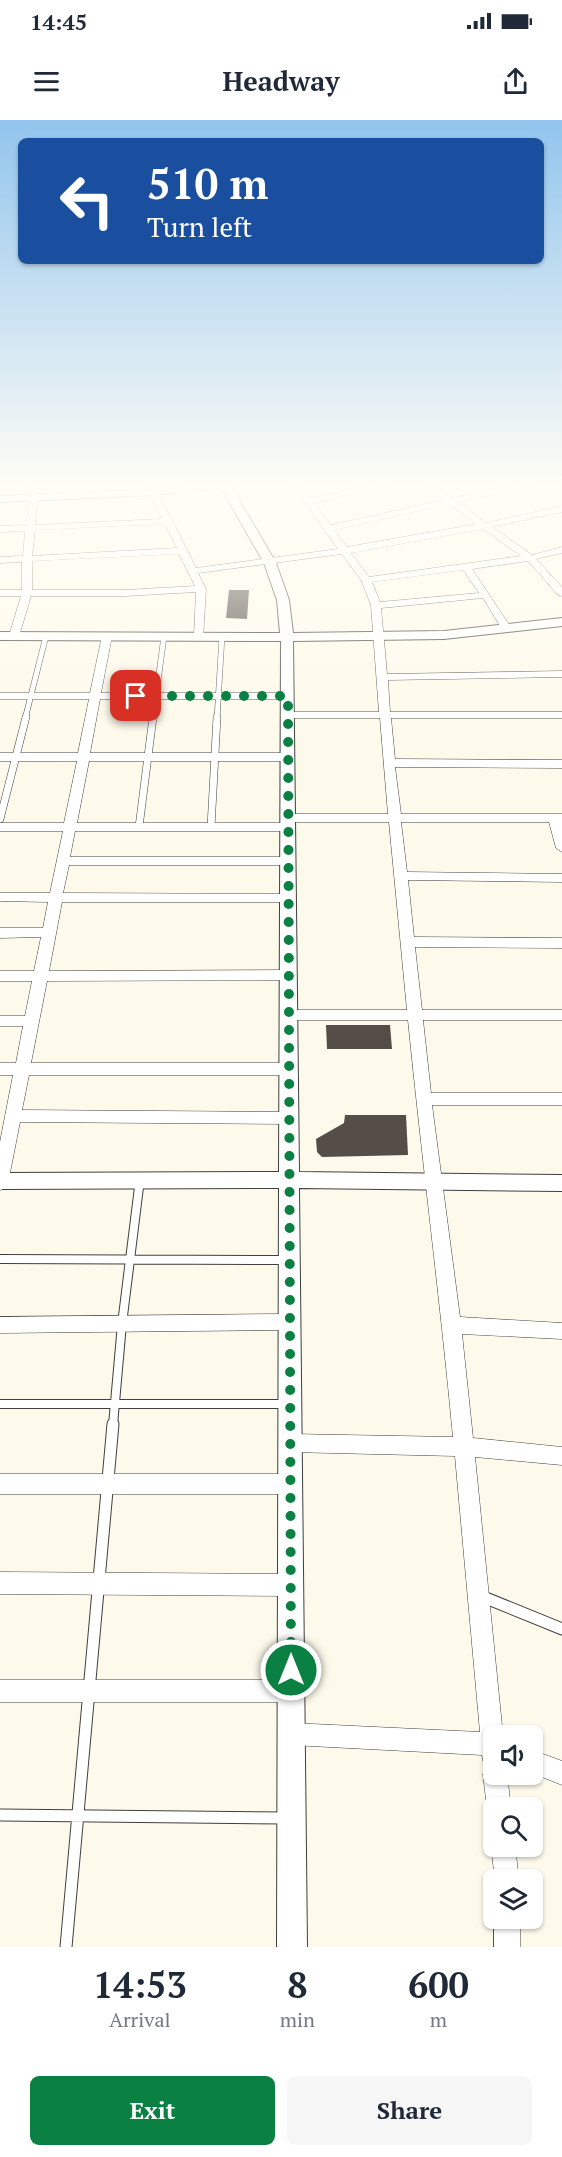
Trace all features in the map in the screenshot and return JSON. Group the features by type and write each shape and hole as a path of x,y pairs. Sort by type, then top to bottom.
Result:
{"street":[{"path":"14,636 27,593 27,569"},
{"path":"193,569 201,589 199,636"},
{"path":"194,572 215,569"},
{"path":"272,569 283,600 287,636 288,706 292,1947"},
{"path":"358,569 366,580 376,605 384,716 432,1181 452,1325 490,1725"},
{"path":"366,580 449,569"},
{"path":"468,569 507,629"},
{"path":"541,569 561,589"},
{"path":"0,593 125,593 201,589"},
{"path":"376,605 486,595"},
{"path":"0,636 444,635 562,622"},
{"path":"107,636 0,1182 140,1179 562,1183"},
{"path":"381,677 562,674"},
{"path":"0,696 218,696 384,716 562,716"},
{"path":"0,757 288,757"},
{"path":"389,764 562,764"},
{"path":"0,827 211,827 395,818 558,818 562,848"},
{"path":"63,861 288,861"},
{"path":"401,876 562,878"},
{"path":"0,897 288,898"},
{"path":"0,933 50,932"},
{"path":"408,942 562,943"},
{"path":"0,976 288,975"},
{"path":"289,1015 562,1015"},
{"path":"0,1021 32,1021"},
{"path":"0,1069 289,1069"},
{"path":"424,1099 562,1099"},
{"path":"13,1116 289,1118"},
{"path":"0,1325 290,1322"},
{"path":"452,1325 562,1331"},
{"path":"290,1443 464,1447 562,1456"},
{"path":"0,1484 290,1484"},
{"path":"0,1583 291,1585"},
{"path":"0,1691 291,1691"},
{"path":"291,1734 483,1749"},
{"path":"543,1765 562,1773"},
{"path":"507,1929 507,1947"}],"lane":[{"path":"0,819 46,636"},
{"path":"139,827 164,636"},
{"path":"211,827 222,636"},
{"path":"66,1947 122,1324 140,1179"},
{"path":"0,1259 290,1260"},
{"path":"0,1404 290,1404"},
{"path":"477,1594 562,1629"},
{"path":"0,1815 291,1818"}],"building":[{"path":"229,590 249,590 247,619 226,618"},
{"path":"326,1025 390,1025 392,1049 327,1049"},
{"path":"345,1115 406,1115 408,1155 322,1157 317,1152 316,1139 344,1123"}],"route":[{"path":"136,696 288,696 291,1670"}]}
